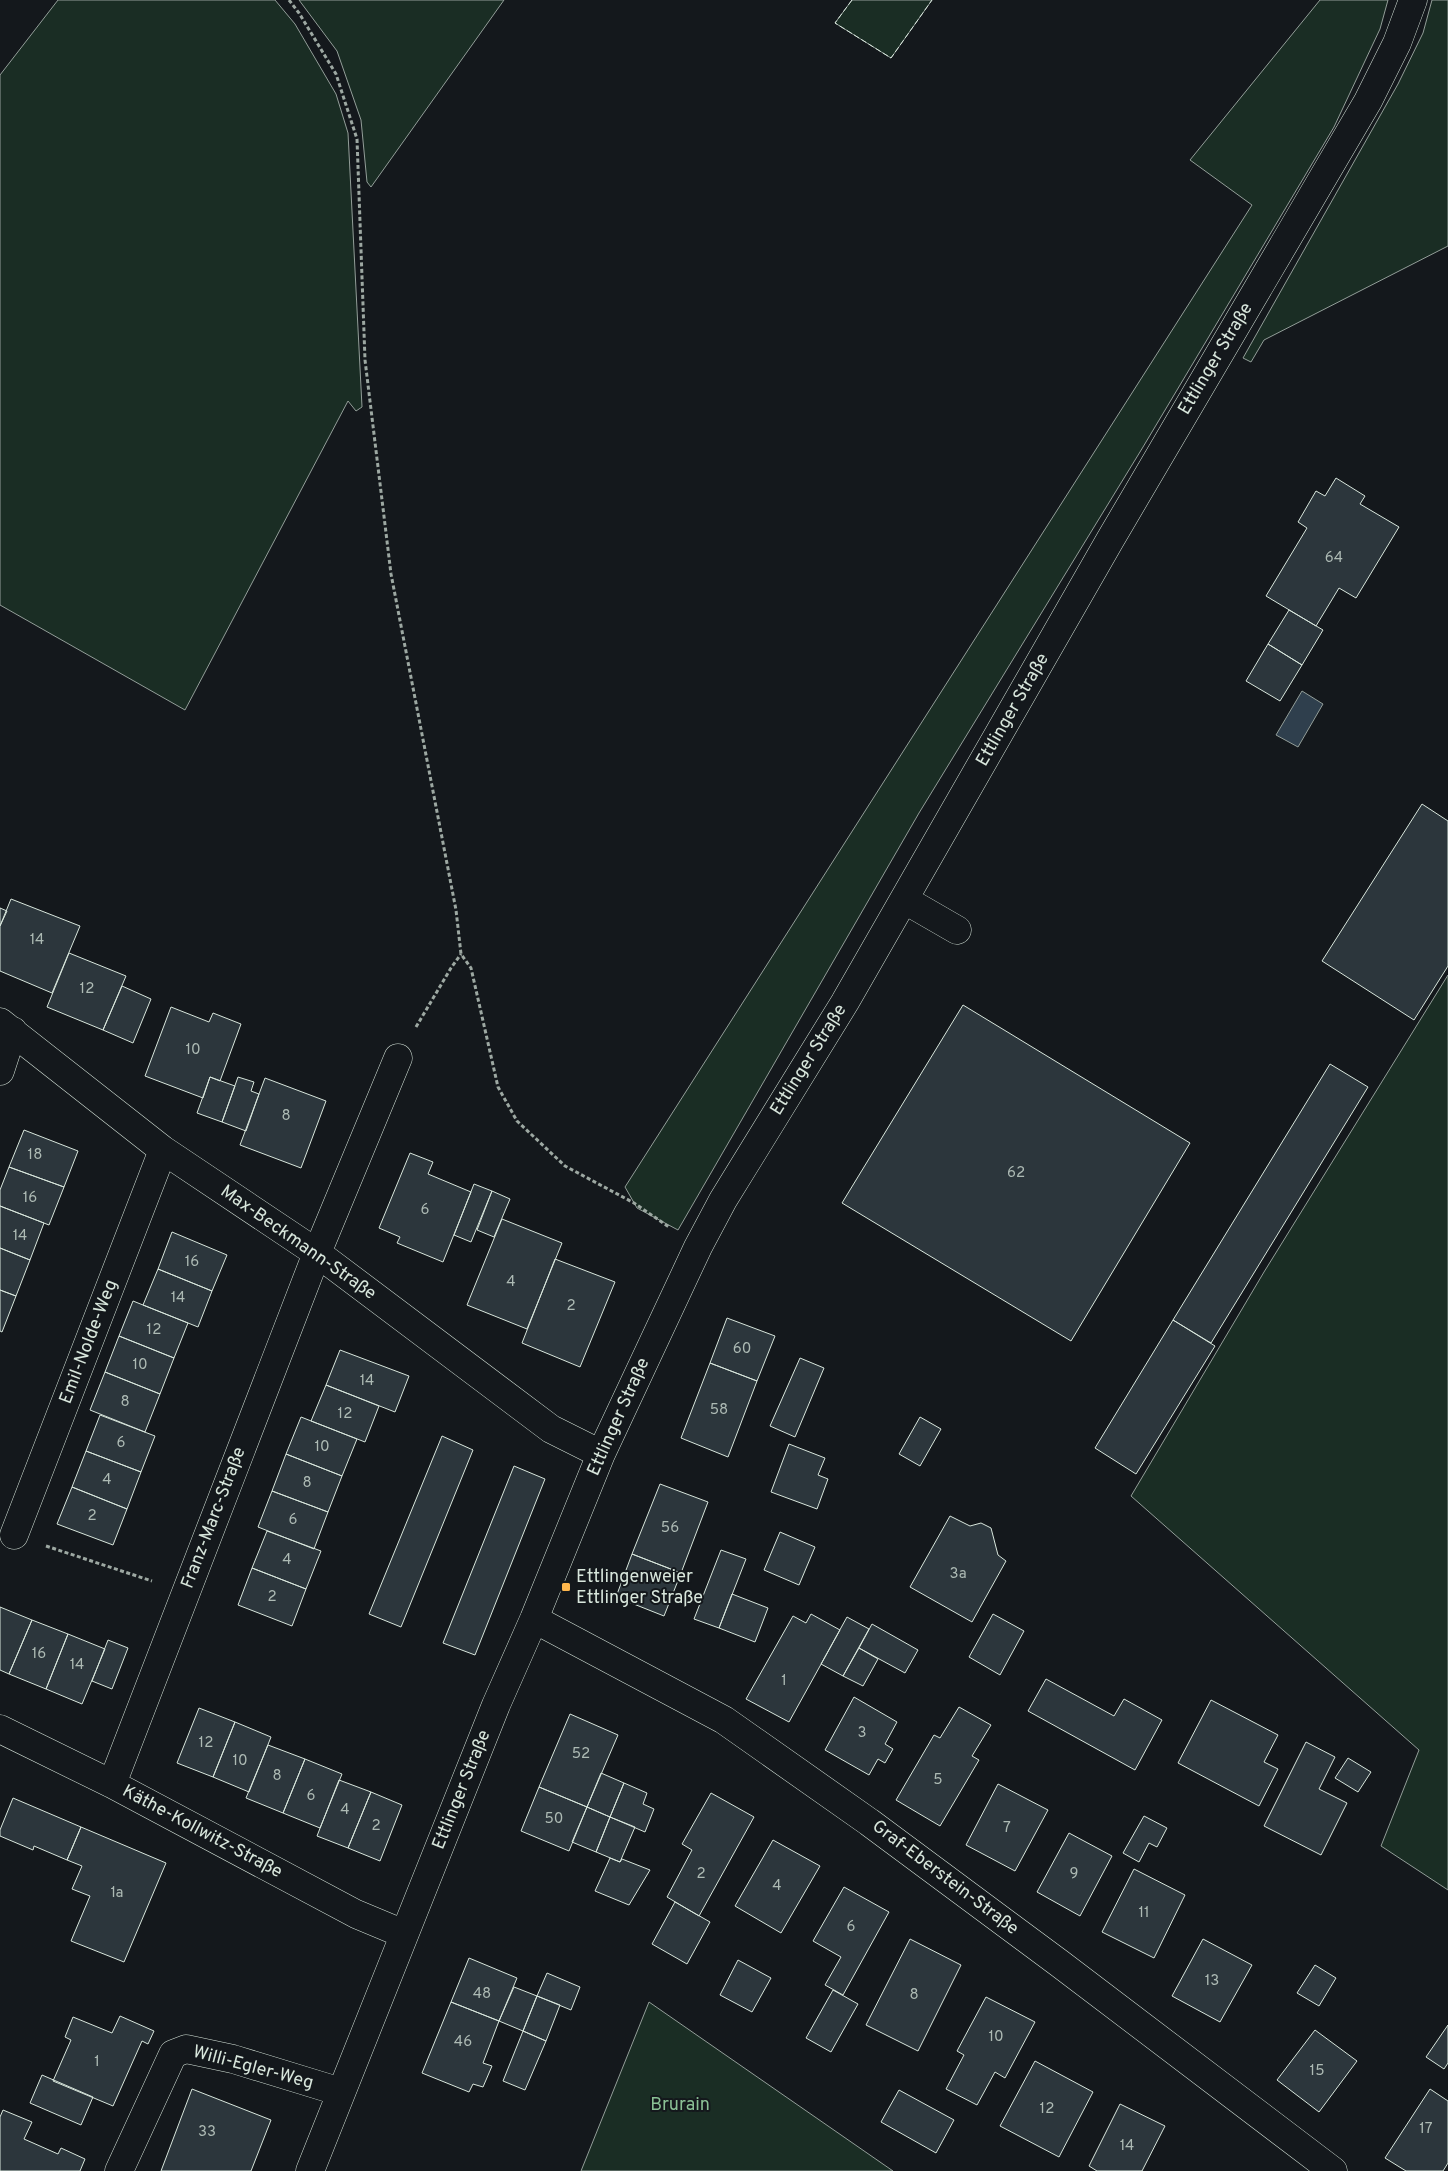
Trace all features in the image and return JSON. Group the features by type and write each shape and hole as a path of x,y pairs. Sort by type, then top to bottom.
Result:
{"street":[{"name":"Ettlinger Straße","path":"310,2171 496,1705 534,1619 601,1454 698,1247 723,1200 845,1002 905,900 1115,531 1368,102 1397,43 1413,0"},
{"path":"905,900 957,930"},
{"path":"0,1071 7,1027"},
{"name":"Max-Beckmann-Straße","path":"7,1027 163,1150 317,1253 551,1429 601,1454"},
{"name":"Franz-Marc-Straße","path":"112,1784 317,1253 398,1058"},
{"name":"Emil-Nolde-Weg","path":"14,1535 163,1150"},
{"name":"Graf-Eberstein-Straße","path":"534,1619 724,1720 869,1822 1059,1962 1333,2171"},
{"name":"Käthe-Kollwitz-Straße","path":"0,1729 112,1784 356,1914 404,1934"},
{"name":"Willi-Egler-Weg","path":"119,2171 173,2054 186,2049 233,2059 341,2092"}],"path":[{"path":"289,0 336,74 357,139 365,360 390,565 456,910 461,954 471,968 498,1087 517,1121 565,1166 634,1202 698,1247"},
{"path":"398,1058 461,954"},
{"path":"14,1535 186,1592"}],"green space":[{"path":"58,0 275,0 295,24 336,94 348,133 362,407 356,411 348,401 185,710 0,605 0,75"},
{"path":"299,0 504,0 371,187 367,182 361,120 337,51"},
{"path":"852,0 932,0 891,58 835,23"},
{"path":"1320,0 1388,0 1380,29 1334,127 1143,447 919,813 678,1230 637,1208 625,1187 1252,205 1190,160"},
{"path":"1432,0 1448,0 1448,246 1264,340 1251,362 1243,358 1398,84 1423,33"},
{"path":"1448,975 1448,1890 1381,1846 1419,1750 1131,1496 1264,1272"},
{"name":"Brurain","path":"649,2002 893,2171 581,2171"}],"water":[{"path":"1302,691 1323,704 1298,747 1276,735"}],"building":[{"path":"1336,478 1365,496 1360,504 1399,527 1356,598 1339,588 1316,626 1266,596 1307,528 1298,522 1316,491 1325,496"},
{"path":"1289,610 1323,630 1302,665 1268,644"},
{"path":"1268,644 1302,665 1280,701 1246,681"},
{"path":"1422,804 1448,821 1448,966 1414,1020 1322,961"},
{"path":"11,899 80,926 52,993 0,971 0,926"},
{"path":"0,908 7,911 0,926"},
{"path":"69,953 126,976 103,1030 47,1007"},
{"path":"122,986 151,999 133,1043 103,1030"},
{"path":"963,1005 1190,1143 1071,1341 842,1203"},
{"path":"171,1007 209,1022 213,1013 241,1024 220,1081 210,1077 203,1098 145,1076"},
{"path":"1330,1064 1368,1087 1211,1343 1173,1320"},
{"path":"210,1077 235,1086 222,1122 197,1113"},
{"path":"238,1077 254,1082 251,1091 259,1094 246,1131 222,1122"},
{"path":"265,1078 326,1101 301,1168 240,1145"},
{"path":"24,1130 78,1151 64,1187 9,1167"},
{"path":"410,1153 433,1162 428,1174 471,1192 443,1262 397,1243 400,1237 379,1228"},
{"path":"9,1167 64,1187 49,1225 0,1206 0,1190"},
{"path":"474,1184 492,1191 471,1242 454,1235"},
{"path":"492,1191 510,1199 494,1237 477,1230"},
{"path":"0,1206 44,1223 30,1260 0,1248"},
{"path":"502,1219 562,1243 527,1329 467,1305"},
{"path":"172,1232 227,1255 212,1291 158,1269"},
{"path":"0,1248 30,1260 16,1296 0,1290"},
{"path":"555,1259 615,1282 580,1367 522,1343"},
{"path":"158,1269 212,1291 198,1327 143,1305"},
{"path":"0,1290 16,1296 2,1332 0,1331"},
{"path":"133,1301 188,1323 174,1358 119,1336"},
{"path":"727,1318 775,1336 757,1381 710,1363"},
{"path":"1173,1320 1215,1346 1136,1474 1095,1448"},
{"path":"119,1336 174,1358 160,1394 105,1372"},
{"path":"340,1350 409,1376 395,1412 326,1385"},
{"path":"800,1358 824,1368 795,1437 770,1426"},
{"path":"710,1363 757,1381 728,1457 681,1438"},
{"path":"105,1372 160,1394 145,1432 90,1410"},
{"path":"326,1385 379,1406 365,1442 311,1421"},
{"path":"100,1415 155,1436 141,1472 86,1451"},
{"path":"301,1417 357,1439 342,1476 286,1454"},
{"path":"920,1417 941,1429 920,1466 899,1454"},
{"path":"442,1436 473,1450 401,1627 369,1614"},
{"path":"789,1444 825,1458 818,1475 828,1479 817,1509 771,1492"},
{"path":"86,1451 141,1472 127,1509 72,1487"},
{"path":"286,1454 342,1476 328,1512 272,1491"},
{"path":"514,1466 545,1479 475,1655 443,1643"},
{"path":"660,1484 708,1502 681,1573 632,1554"},
{"path":"72,1487 127,1509 113,1545 57,1524"},
{"path":"272,1491 328,1512 314,1549 258,1527"},
{"path":"950,1516 970,1526 981,1523 991,1528 998,1555 1006,1561 972,1622 910,1587"},
{"path":"267,1531 321,1551 306,1589 252,1568"},
{"path":"780,1532 815,1547 799,1585 764,1570"},
{"path":"721,1550 746,1559 719,1628 694,1619"},
{"path":"632,1554 681,1573 664,1616 616,1597"},
{"path":"252,1568 306,1589 292,1626 238,1605"},
{"path":"732,1594 768,1608 755,1642 719,1628"},
{"path":"0,1607 32,1620 9,1674 0,1670"},
{"path":"811,1614 840,1630 789,1722 746,1699 793,1616 806,1623"},
{"path":"993,1614 1024,1631 1000,1675 969,1657"},
{"path":"847,1617 869,1629 843,1676 821,1664"},
{"path":"32,1620 68,1634 46,1689 9,1674"},
{"path":"872,1624 918,1650 905,1673 859,1648"},
{"path":"68,1634 105,1649 82,1704 46,1689"},
{"path":"108,1640 128,1648 112,1689 92,1681"},
{"path":"859,1648 878,1659 863,1686 843,1676"},
{"path":"1046,1679 1114,1716 1124,1699 1162,1720 1135,1770 1028,1711"},
{"path":"854,1697 897,1722 885,1744 893,1749 885,1763 878,1759 869,1775 825,1750"},
{"path":"1211,1700 1278,1735 1264,1762 1278,1769 1259,1806 1178,1763"},
{"path":"959,1707 991,1725 972,1756 979,1760 940,1826 896,1800 934,1735 940,1738"},
{"path":"199,1708 235,1722 213,1777 177,1763"},
{"path":"570,1714 618,1735 587,1807 539,1787"},
{"path":"235,1722 271,1737 249,1792 213,1777"},
{"path":"1306,1742 1335,1757 1319,1789 1347,1803 1321,1855 1264,1826"},
{"path":"268,1745 305,1759 283,1813 246,1798"},
{"path":"1348,1758 1371,1772 1358,1792 1335,1778"},
{"path":"305,1759 342,1774 320,1828 283,1813"},
{"path":"601,1773 624,1783 610,1817 587,1807"},
{"path":"339,1780 371,1792 348,1848 317,1836"},
{"path":"624,1783 647,1793 643,1804 654,1809 645,1832 610,1817"},
{"path":"998,1784 1048,1810 1015,1871 966,1845"},
{"path":"539,1787 587,1807 569,1851 521,1831"},
{"path":"371,1792 402,1805 380,1861 348,1848"},
{"path":"711,1793 754,1817 699,1916 667,1897 692,1850 682,1844"},
{"path":"13,1798 81,1827 67,1860 34,1846 33,1850 0,1836 0,1830"},
{"path":"587,1807 610,1817 596,1852 572,1842"},
{"path":"1144,1816 1167,1828 1157,1847 1149,1843 1139,1862 1123,1853"},
{"path":"610,1817 635,1827 620,1862 596,1852"},
{"path":"81,1827 166,1863 124,1962 71,1941 90,1896 72,1889 82,1866 67,1860"},
{"path":"1069,1833 1112,1856 1080,1916 1037,1892"},
{"path":"773,1840 820,1866 781,1933 735,1906"},
{"path":"610,1858 620,1862 622,1859 650,1870 629,1905 595,1891"},
{"path":"1134,1869 1185,1895 1154,1958 1102,1932"},
{"path":"844,1887 889,1912 843,1995 825,1985 841,1957 813,1941"},
{"path":"675,1902 710,1922 687,1964 652,1944"},
{"path":"910,1939 961,1965 918,2051 866,2025"},
{"path":"1203,1939 1252,1965 1220,2022 1172,1996"},
{"path":"469,1958 517,1978 499,2021 451,2002"},
{"path":"738,1960 771,1978 752,2012 720,1995"},
{"path":"1315,1965 1336,1978 1319,2006 1297,1993"},
{"path":"547,1973 580,1987 571,2010 537,1996"},
{"path":"514,1987 537,1996 523,2031 499,2021"},
{"path":"833,1990 858,2004 831,2052 806,2038"},
{"path":"537,1996 560,2005 546,2041 523,2031"},
{"path":"986,1997 1035,2022 1005,2078 995,2072 977,2105 946,2089 964,2055 957,2051"},
{"path":"451,2002 499,2021 483,2063 492,2066 483,2087 473,2084 469,2092 422,2073"},
{"path":"120,2016 154,2031 148,2044 142,2041 113,2106 53,2081 71,2040 65,2037 73,2017 112,2033"},
{"path":"1448,2025 1448,2063 1444,2069 1426,2057"},
{"path":"1315,2030 1357,2061 1319,2112 1277,2080"},
{"path":"523,2031 546,2041 525,2090 503,2081"},
{"path":"1035,2061 1093,2092 1059,2157 1000,2126"},
{"path":"42,2075 93,2097 81,2125 30,2103"},
{"path":"192,2089 271,2120 251,2171 161,2171"},
{"path":"1430,2089 1448,2101 1448,2163 1443,2171 1406,2171 1385,2158"},
{"path":"899,2090 954,2120 936,2153 881,2122"},
{"path":"1120,2104 1165,2126 1142,2171 1097,2171 1089,2166"},
{"path":"3,2110 32,2122 24,2139 58,2154 61,2148 85,2159 80,2171 0,2171 0,2117"}],"fence":[{"path":"852,0 835,23 891,58 932,0"}],"place":[{"name":"Ettlingenweier Ettlinger Straße","path":"566,1587"}]}
